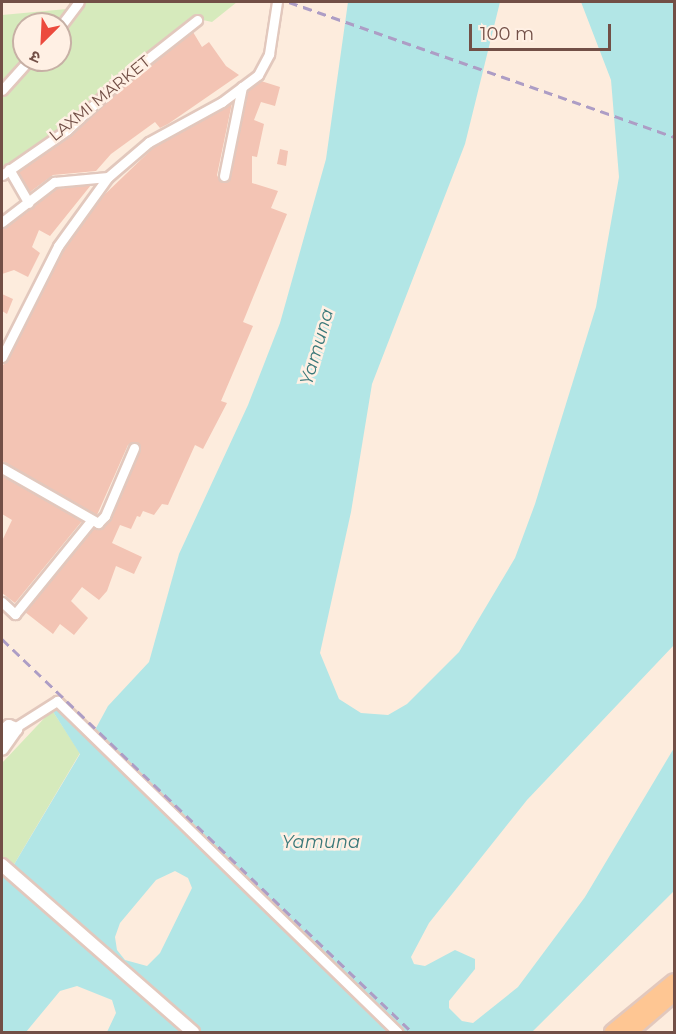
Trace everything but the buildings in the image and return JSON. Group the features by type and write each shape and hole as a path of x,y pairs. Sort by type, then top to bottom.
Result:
{"main road":[{"path":"2,749 6,726"},
{"path":"2,865 193,1032"},
{"path":"612,1032 675,981"},
{"path":"630,1032 675,994"}],"street":[{"path":"2,357 58,246 108,177 149,142 242,87 258,75 269,54 277,2"},
{"name":"LAXMI MARKET","path":"5,172 67,130 117,83 197,20"},
{"path":"2,90 18,72"},
{"path":"224,176 242,87"},
{"path":"5,172 29,203"},
{"path":"2,222 54,182 108,177"},
{"path":"2,468 26,479 90,522 103,521 134,448"},
{"path":"2,602 15,614 90,522"},
{"path":"6,726 57,701 397,1032"}],"green space":[{"path":"70,2 237,2 212,22 194,18 65,126 2,168 2,15 12,14 12,72 72,72 72,12 34,12 67,9"},
{"path":"52,710 80,753 6,878 2,875 2,763"}],"water":[{"name":"Yamuna","path":"348,2 500,2 465,144 372,384 351,512 320,653 339,699 361,713 388,715 407,704 459,652 515,558 535,504 596,307 619,177 611,80 581,2 674,2 674,645 527,800 429,923 411,957 414,964 425,966 455,950 475,959 475,969 449,1001 449,1008 462,1021 473,1023 518,987 585,897 674,748 674,891 532,1032 107,1032 116,1013 112,1000 77,986 60,991 26,1032 2,1032 2,875 6,878 80,754 52,710 57,707 89,741 108,706 149,662 179,554 248,405 280,323 326,159","holes":["175,871 188,878 192,888 160,953 147,966 125,960 117,950 115,937 120,923 156,880"]}],"railway":[{"path":"289,2 674,137"},
{"path":"2,639 412,1032"}]}
